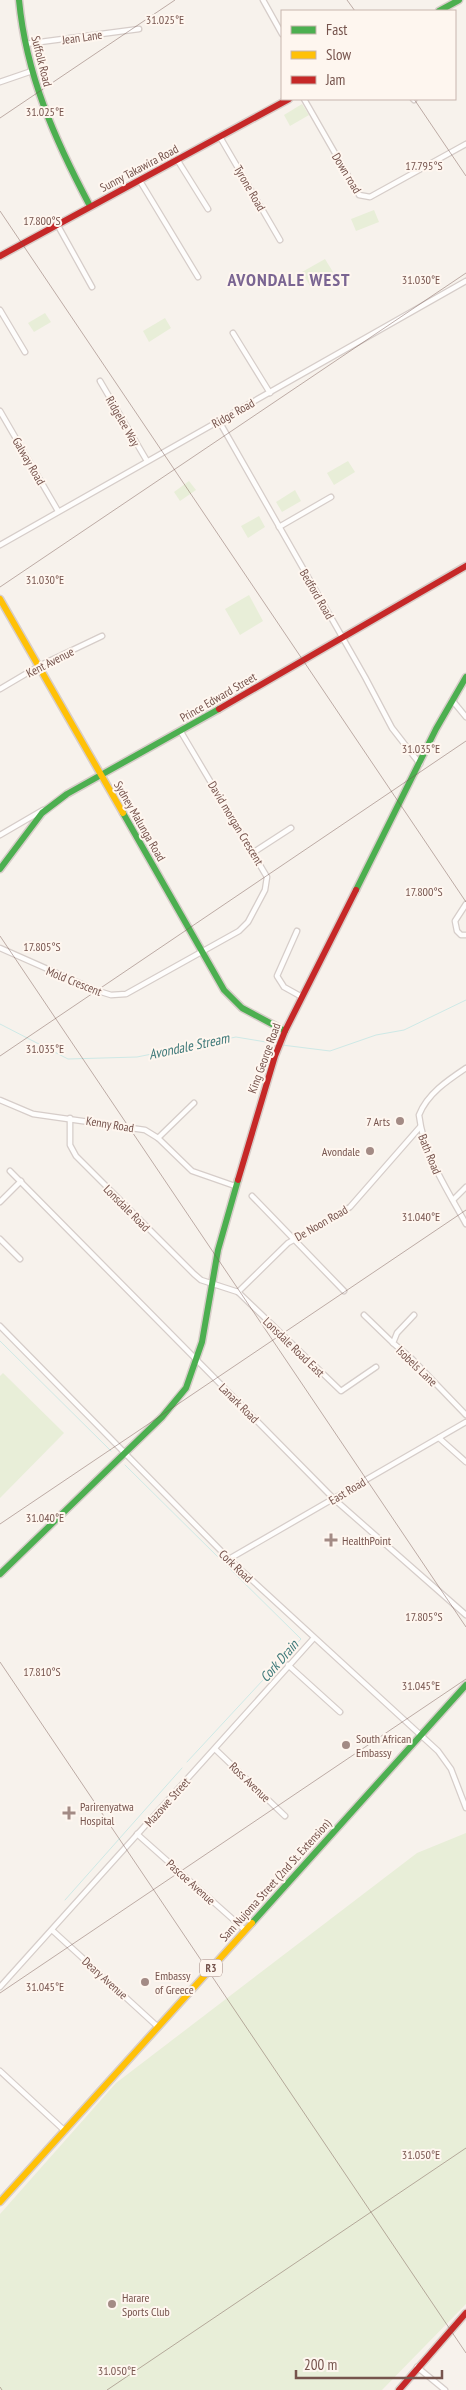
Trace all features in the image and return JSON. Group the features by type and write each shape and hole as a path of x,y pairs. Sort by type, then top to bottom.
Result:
{"main road":[{"name":"Suffolk Road","path":"19,0 25,44 32,71 57,146 90,206"},
{"path":"441,10 459,0"},
{"name":"Sunny Takawira Road","path":"0,256 287,100"},
{"name":"Prince Edward Street","path":"0,868 32,825 55,803 100,775 181,732 466,566"},
{"name":"Sydney Malunga Road","path":"0,599 224,990 233,1001 251,1014 285,1031"},
{"name":"King George Road","path":"0,1574 172,1406 186,1388 197,1361 211,1283 236,1186 275,1056 302,997 452,700 466,677"},
{"name":"Sam Nujoma Street (2nd St. Extension)","path":"0,2202 466,1685"},
{"path":"399,2390 417,2367 466,2313"}],"street":[{"path":"264,0 281,32"},
{"name":"Jean Lane","path":"25,44 139,29"},
{"path":"0,82 32,71"},
{"name":"Down road","path":"305,100 360,195 363,197 370,197 466,144"},
{"name":"Tyrone Road","path":"220,137 280,240"},
{"path":"178,161 208,209"},
{"path":"140,181 198,276"},
{"path":"57,224 92,287"},
{"name":"Ridge Road","path":"0,545 466,281"},
{"path":"0,310 25,352"},
{"path":"233,333 270,393"},
{"name":"Ridgelee Way","path":"100,381 147,461"},
{"name":"Galway Road","path":"0,411 58,511"},
{"name":"Bedford Road","path":"219,421 392,728 420,764"},
{"path":"279,527 331,497"},
{"name":"Kent Avenue","path":"0,689 39,666 102,636"},
{"path":"452,700 466,717"},
{"name":"David morgan Crescent","path":"181,732 254,852 267,877 265,890 244,927 203,953"},
{"path":"0,835 55,803"},
{"path":"254,852 291,828"},
{"path":"466,904 455,921 457,931 461,935 466,935"},
{"path":"297,931 277,976 284,987 302,997"},
{"name":"Mold Crescent","path":"0,948 95,990 120,995 134,990 203,953"},
{"name":"Bath Road","path":"466,1068 429,1098 419,1116 425,1146 444,1186 466,1224"},
{"name":"Kenny Road","path":"0,1100 33,1114 145,1130 158,1138 192,1171 236,1186"},
{"path":"158,1138 194,1103"},
{"name":"Lonsdale Road","path":"70,1118 70,1145 76,1156 188,1270 211,1283"},
{"name":"De Noon Road","path":"238,1292 294,1239 345,1211 420,1127"},
{"name":"Lanark Road","path":"10,1171 334,1499 466,1614"},
{"path":"0,1202 21,1181"},
{"path":"453,1200 466,1187"},
{"path":"252,1196 344,1291"},
{"path":"0,1239 20,1259"},
{"name":"Lonsdale Road East","path":"211,1283 238,1292 341,1391 376,1367"},
{"path":"364,1315 393,1344"},
{"name":"Isobels Lane","path":"414,1315 397,1333 393,1344 412,1359 466,1415"},
{"name":"Cork Road","path":"0,1326 229,1559 313,1638 421,1733 444,1757 466,1807"},
{"name":"East Road","path":"229,1559 466,1422"},
{"path":"439,1438 466,1462"},
{"name":"Mazowe Street","path":"0,1987 313,1638"},
{"path":"288,1665 340,1712"},
{"name":"Ross Avenue","path":"215,1749 285,1816"},
{"name":"Pascoe Avenue","path":"137,1834 245,1930"},
{"name":"Deary Avenue","path":"52,1930 158,2027"},
{"path":"0,2071 65,2131"},
{"path":"417,2367 445,2390"}],"green space":[{"path":"302,104 309,115 290,126 284,115"},
{"path":"374,210 379,222 356,231 351,219"},
{"path":"325,259 333,272 310,286 302,272"},
{"path":"45,313 51,322 34,332 28,323"},
{"path":"165,318 171,328 149,342 143,331"},
{"path":"348,461 355,472 334,485 327,473"},
{"path":"189,481 196,490 180,501 174,492"},
{"path":"295,490 301,501 282,512 276,502"},
{"path":"259,516 265,527 248,538 241,526"},
{"path":"249,595 263,621 240,635 225,609"},
{"path":"3,1373 64,1433 0,1498 0,1376"},
{"path":"466,1833 466,2304 382,2390 0,2390 0,2214 116,2083 417,1853"}],"waterway":[{"name":"Avondale Stream","path":"282,1045 330,1051 376,1035 404,1030 466,1000"},
{"name":"Avondale Stream","path":"0,1024 68,1059 137,1057 236,1037 278,1044"},
{"name":"Cork Drain","path":"0,1341 111,1451"},
{"name":"Cork Drain","path":"125,1465 222,1561"},
{"name":"Cork Drain","path":"187,1762 301,1639 224,1563"},
{"name":"Cork Drain","path":"65,1900 182,1768"}],"traffic: fast":[{"path":"19,0 28,55 35,81 54,132 90,206"},
{"path":"441,10 459,0"},
{"path":"356,890 436,729 466,677"},
{"path":"0,869 42,813 67,794 219,709"},
{"path":"123,813 224,990 242,1008 285,1031"},
{"path":"0,1574 162,1417 186,1388 202,1342 218,1250 238,1180"},
{"path":"252,1923 466,1685"}],"traffic: slow":[{"path":"0,599 123,813"},
{"path":"0,2202 252,1923"}],"traffic: jam":[{"path":"0,256 287,100"},
{"path":"219,709 466,566"},
{"path":"238,1180 275,1056 285,1031 356,890"},
{"path":"399,2390 466,2313"}],"place":[{"name":"7 Arts","path":"400,1121"},
{"name":"Avondale","path":"370,1151"},
{"name":"HealthPoint","path":"331,1540"},
{"name":"South African Embassy","path":"346,1745"},
{"name":"Parirenyatwa Hospital","path":"69,1813"},
{"name":"Embassy of Greece","path":"145,1982"},
{"name":"Harare Sports Club","path":"112,2304"}],"district":[{"name":"AVONDALE WEST","path":"289,279"}]}
